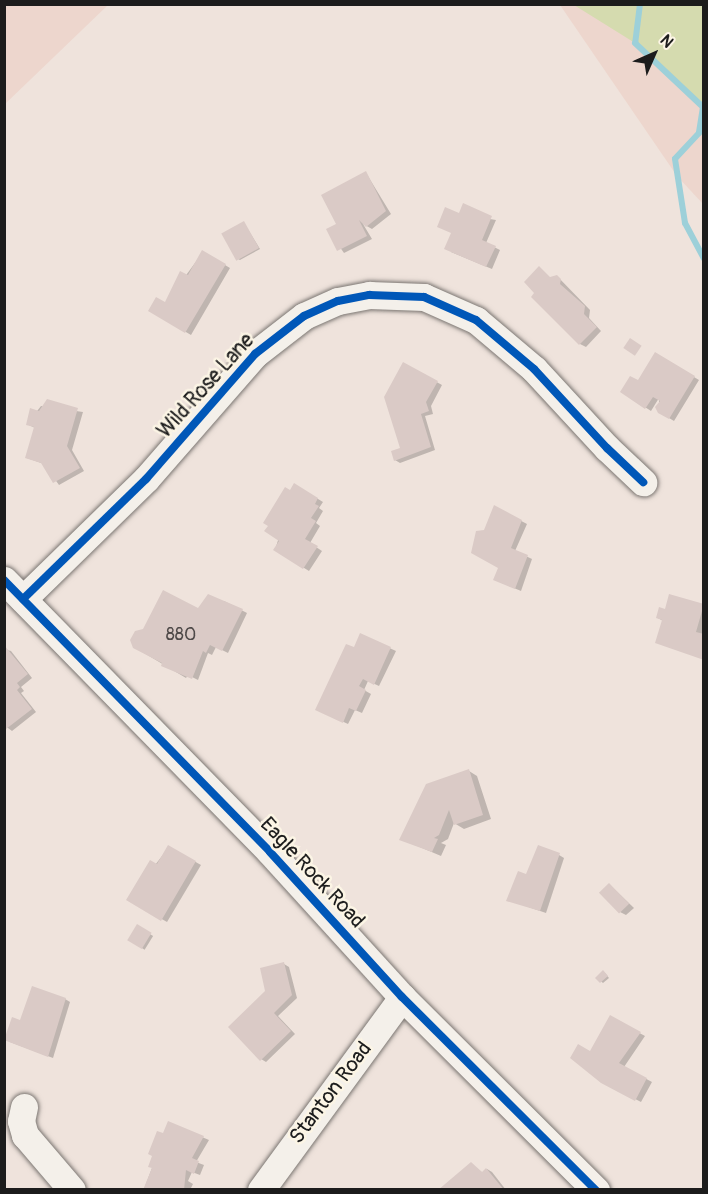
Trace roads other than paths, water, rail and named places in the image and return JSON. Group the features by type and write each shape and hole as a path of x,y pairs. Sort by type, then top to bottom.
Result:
{"street":[{"name":"Wild Rose Lane","path":"14,589 146,479 255,354 304,316 338,301 369,295 424,297 476,320 534,369 607,448 643,482"},
{"name":"Eagle Rock Road","path":"14,589 270,852 402,997 596,1190"},
{"name":"Stanton Road","path":"261,1190 402,997"},
{"path":"24,1107 21,1121 25,1135 72,1190"}],"waterway":[{"path":"640,4 635,43 703,107 699,133 675,159 685,223 704,258"}]}
